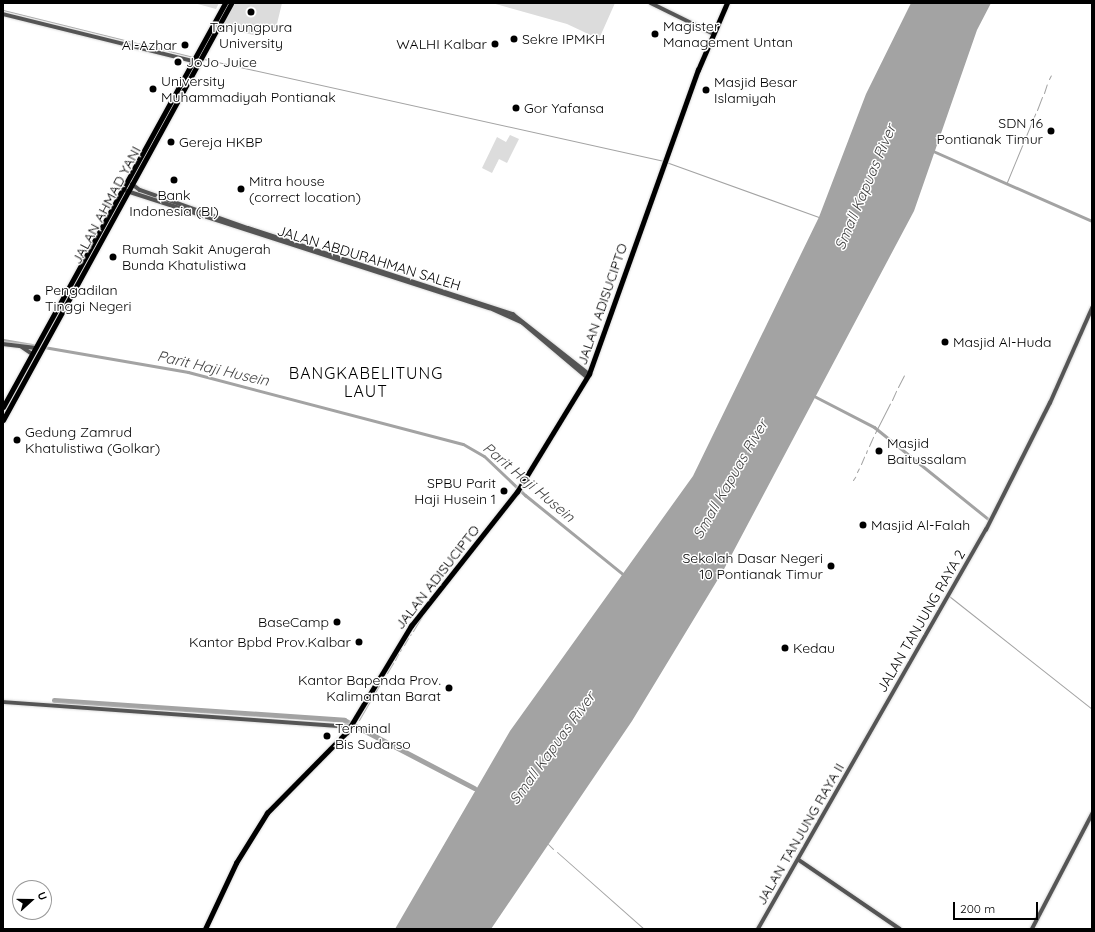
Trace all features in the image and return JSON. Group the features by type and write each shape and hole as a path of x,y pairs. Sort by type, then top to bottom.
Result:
{"highway":[{"name":"JALAN AHMAD YANI","path":"3,420 127,191 225,3"},
{"name":"JALAN AHMAD YANI","path":"197,58 232,3"},
{"name":"JALAN AHMAD YANI","path":"3,407 82,261 184,82"},
{"path":"82,261 88,264"}],"main road":[{"name":"JALAN ADISUCIPTO","path":"205,929 234,867 267,813 351,726 411,626 518,491 588,376 712,33 727,3"}],"street":[{"path":"651,3 712,33"},
{"path":"3,14 197,58"},
{"name":"JALAN ABDURAHMAN SALEH","path":"131,183 152,195 248,229 475,301 521,318 588,376"},
{"name":"JALAN ABDURAHMAN SALEH","path":"127,191 152,195"},
{"name":"JALAN TANJUNG RAYA 2","path":"861,750 986,530 1050,403 1092,308"},
{"path":"3,344 22,347 35,346"},
{"path":"22,347 31,353"},
{"path":"3,702 351,726"},
{"name":"JALAN TANJUNG RAYA II","path":"758,929 861,750"},
{"path":"1032,929 1092,814"},
{"path":"799,860 900,929"}],"shaded area":[{"path":"194,3 219,3 216,9"},
{"name":"Tanjungpura University","path":"235,3 282,3 276,28 260,25 257,36 221,27"},
{"path":"492,3 615,3 599,39 567,24"},
{"path":"510,135 519,139 507,163 499,159 492,173 482,168 497,137 506,142"}],"water":[{"name":"Small Kapuas River","path":"911,3 991,3 977,30 914,211 723,571 632,721 491,929 395,929 510,731 693,476 819,217 866,94"}],"waterway":[{"path":"3,10 193,57"},
{"path":"204,59 663,161"},
{"path":"1049,79 1051,75"},
{"path":"1044,93 1047,84"},
{"path":"1037,110 1042,97"},
{"path":"1007,182 1035,114"},
{"path":"933,151 1092,221"},
{"path":"666,162 819,217"},
{"name":"Parit Haji Husein","path":"3,340 188,372 463,444 484,456 525,495 625,576"},
{"path":"898,387 904,375"},
{"path":"892,400 896,391"},
{"path":"812,395 874,427 988,519"},
{"path":"875,433 890,404"},
{"path":"869,446 873,437"},
{"path":"861,464 864,457"},
{"path":"857,472 859,468"},
{"path":"949,596 1092,709"},
{"path":"413,631 422,616"},
{"path":"404,645 408,638"},
{"path":"395,660 398,654"},
{"path":"387,673 393,663"},
{"path":"359,720 384,677"},
{"path":"54,700 344,720 474,788"},
{"path":"548,844 553,849"},
{"path":"557,852 644,929"}],"place":[{"name":"Tanjungpura University","path":"251,12"},
{"name":"Magister Management Untan","path":"655,34"},
{"name":"Sekre IPMKH","path":"514,39"},
{"name":"WALHI Kalbar","path":"495,44"},
{"name":"Al-Azhar","path":"185,45"},
{"name":"JoJo Juice","path":"178,62"},
{"name":"University Muhammadiyah Pontianak","path":"153,89"},
{"name":"Masjid Besar Islamiyah","path":"706,90"},
{"name":"Gor Yafansa","path":"516,108"},
{"name":"SDN 16 Pontianak Timur","path":"1051,131"},
{"name":"Gereja HKBP","path":"171,142"},
{"name":"Bank Indonesia (BI)","path":"174,180"},
{"name":"Mitra house (correct location)","path":"241,189"},
{"name":"Rumah Sakit Anugerah Bunda Khatulistiwa","path":"113,257"},
{"name":"Pengadilan Tinggi Negeri","path":"37,298"},
{"name":"Masjid Al-Huda","path":"945,342"},
{"name":"Gedung Zamrud Khatulistiwa (Golkar)","path":"17,440"},
{"name":"Masjid Baitussalam","path":"879,451"},
{"name":"SPBU Parit Haji Husein 1","path":"504,491"},
{"name":"Masjid Al-Falah","path":"863,525"},
{"name":"Sekolah Dasar Negeri 10 Pontianak Timur","path":"831,566"},
{"name":"BaseCamp","path":"337,622"},
{"name":"Kantor Bpbd Prov.Kalbar","path":"359,642"},
{"name":"Kedau","path":"785,648"},
{"name":"Kantor Bapenda Prov. Kalimantan Barat","path":"449,688"},
{"name":"Terminal Bis Sudarso","path":"327,736"}],"district":[{"name":"BANGKABELITUNG LAUT","path":"366,382"}]}
